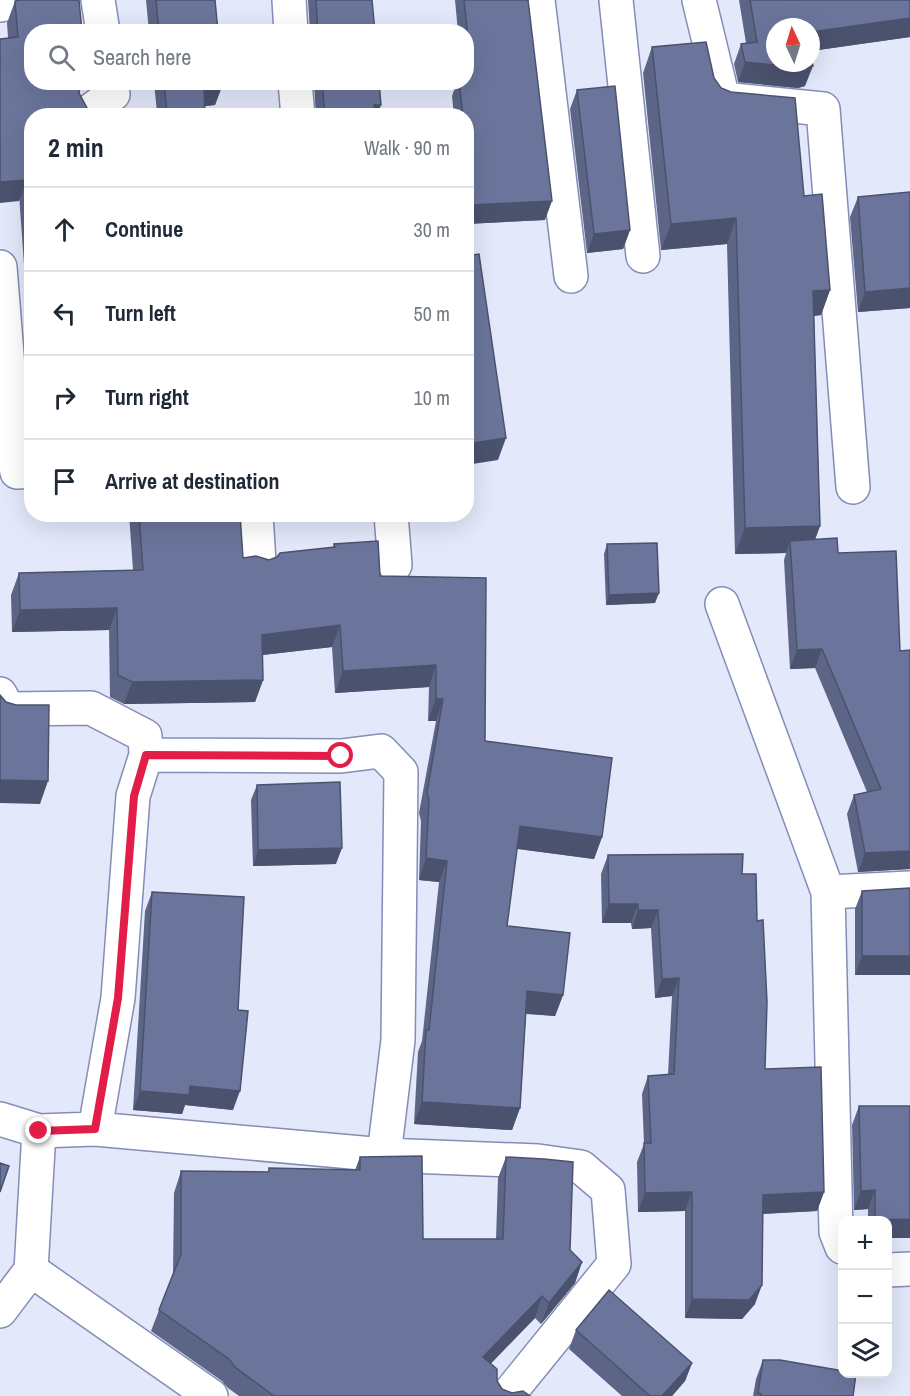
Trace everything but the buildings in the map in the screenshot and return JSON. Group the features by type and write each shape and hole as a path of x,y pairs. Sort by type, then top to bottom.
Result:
{"street":[{"path":"0,5 28,0"},
{"path":"98,0 102,24"},
{"path":"289,0 290,24"},
{"path":"538,0 571,276"},
{"path":"616,0 642,256"},
{"path":"699,0 723,99 823,109 853,487"},
{"path":"94,108 113,94 112,90"},
{"path":"296,90 297,108"},
{"path":"0,267 16,467 17,472 24,472"},
{"path":"256,522 259,563"},
{"path":"392,522 395,565"},
{"path":"723,604 828,892 836,1232 838,1236"},
{"path":"0,694 8,709 91,708 145,736 146,755 134,796 118,998 95,1129"},
{"path":"146,755 341,756 381,751 400,772 398,1040 384,1155"},
{"path":"828,892 910,888"},
{"path":"0,1119 39,1131 95,1129 384,1155 538,1161 581,1167 608,1190 614,1264 507,1396"},
{"path":"0,1311 31,1270 39,1131"},
{"path":"892,1270 910,1269"},
{"path":"31,1270 211,1396"}],"route":[{"path":"39,1131 95,1129 118,998 134,796 146,755 341,756"}]}
